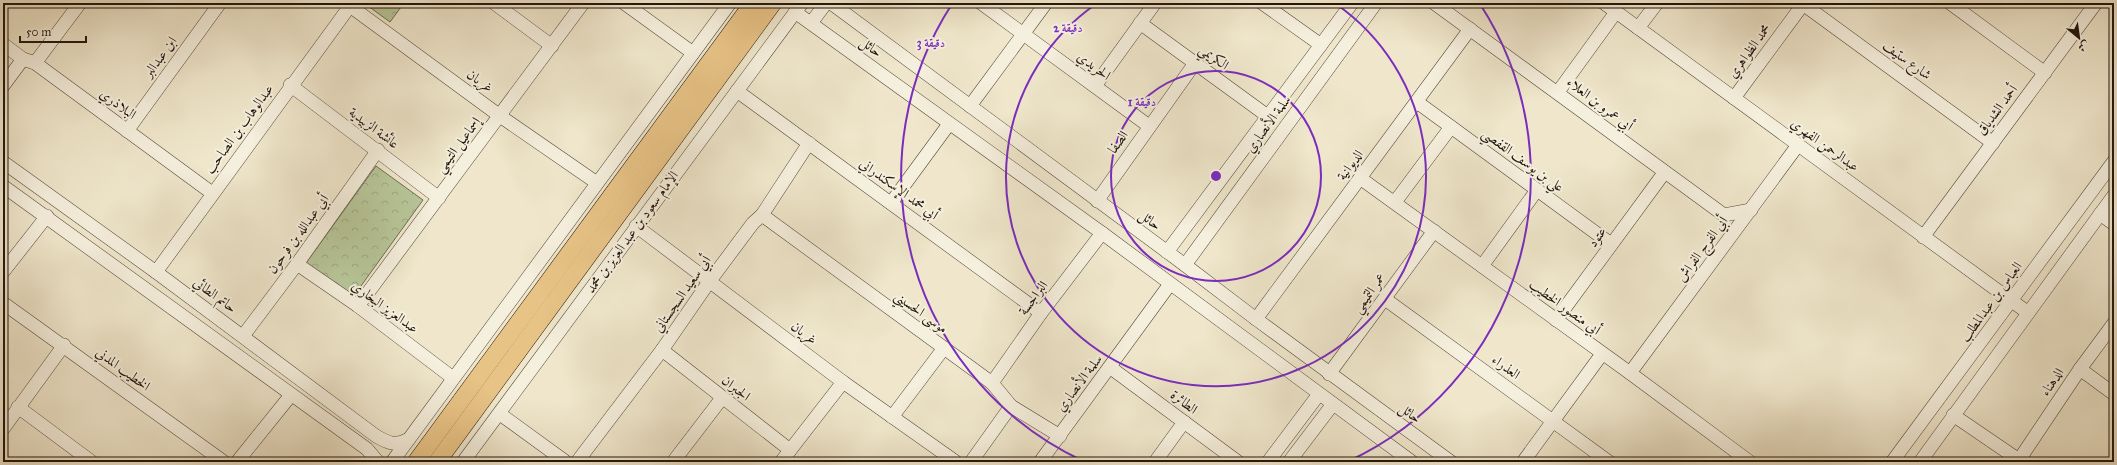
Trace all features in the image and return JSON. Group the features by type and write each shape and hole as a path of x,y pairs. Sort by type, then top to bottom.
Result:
{"main road":[{"path":"416,462 753,3"},
{"name":"الإمام سعود بن عبد العزيز بن محمد","path":"437,462 773,3"}],"street":[{"path":"3,86 29,61 80,3"},
{"name":"ابن عبدالبر","path":"127,131 220,3"},
{"path":"494,3 552,46"},
{"name":"إسماعيل التيمي","path":"358,306 583,3"},
{"path":"624,3 693,53"},
{"path":"392,462 730,3"},
{"path":"811,23 826,3"},
{"name":"حائل","path":"831,3 1185,264 1329,374 1451,462"},
{"name":"الحريدي","path":"981,3 1149,126"},
{"path":"970,106 1046,3"},
{"path":"1095,86 1155,3"},
{"path":"1262,3 1321,45"},
{"name":"سلمة الأنصاري","path":"1167,252 1352,3"},
{"name":"سلمة الأنصاري","path":"1185,264 1376,3"},
{"name":"أبي عمرو بن العلاء","path":"1434,3 1558,92 1664,173 1724,215 1751,210"},
{"name":"عبدالرحمن الفهري","path":"1604,3 2027,312"},
{"path":"1638,28 1657,3"},
{"name":"محمد الظواهري","path":"1734,98 1803,3"},
{"name":"شارع ستيف","path":"1803,3 1993,143"},
{"path":"1950,3 2045,73"},
{"name":"أحمد الشدياق","path":"1924,237 2096,3"},
{"name":"عبدالوهاب بن الصاحب","path":"156,272 348,4"},
{"name":"غريان","path":"348,4 500,116 597,183"},
{"name":"حائل","path":"798,7 811,23 1102,233 1411,462"},
{"name":"الإمام سعود بن عبد العزيز بن محمد","path":"463,462 500,414 636,226 798,7"},
{"path":"1558,92 1616,12"},
{"name":"الكريمي","path":"1140,23 1269,116"},
{"name":"الديوانية","path":"1256,319 1470,29"},
{"name":"البلاذري","path":"3,44 29,61 212,193"},
{"name":"الصفا","path":"1097,200 1195,63"},
{"name":"عائشة الزبيدية","path":"290,85 378,150 438,198"},
{"name":"أبي محمد الإسكندراني","path":"736,91 1041,313"},
{"name":"علي بن يوسف القفصي","path":"1417,102 1612,244"},
{"path":"891,203 949,124"},
{"path":"1395,202 1450,127"},
{"name":"أبي سعيد السجستاني","path":"577,462 662,350 709,282 753,223 762,215 809,143"},
{"name":"أبي الفرج الفراش","path":"1630,373 1798,145"},
{"name":"أبي عبدالله بن فرحون","path":"243,336 297,264 378,150"},
{"name":"العباس بن عبدالمطلب","path":"1892,462 2114,161"},
{"name":"حاتم الطائي","path":"3,162 156,272 376,436 390,443 398,444 409,439"},
{"name":"عتود","path":"1556,320 1664,173"},
{"name":"أبي منصور الخطيب","path":"1360,178 1434,230 1750,462"},
{"path":"3,186 47,216 366,449 378,462"},
{"path":"1482,266 1537,190"},
{"path":"1920,462 2017,325 2114,195"},
{"path":"2100,214 2114,224"},
{"name":"موسى الحسيني","path":"762,215 992,383 1011,406 1060,436"},
{"path":"3,272 47,216"},
{"name":"غريان","path":"636,226 843,382 956,462"},
{"name":"عمر التميمي","path":"1329,374 1434,230"},
{"name":"البراجسة","path":"992,383 1041,313 1102,233"},
{"name":"عبدالعزيز البخاري","path":"297,264 358,306 453,378"},
{"name":"سلمة الأنصاري","path":"1040,462 1111,368 1170,284"},
{"path":"2019,291 2022,296 2029,300 2035,301"},
{"name":"العذراء","path":"1385,299 1609,462"},
{"name":"الخطيب المدني","path":"3,303 224,462"},
{"path":"2002,314 2014,315 2017,325"},
{"name":"الدهناء","path":"1954,415 2020,460 2080,369 2114,324"},
{"path":"3,429 64,346"},
{"path":"892,417 944,348"},
{"name":"الجبران","path":"662,350 790,450"},
{"path":"1523,462 1602,354"},
{"name":"الطائرة","path":"1111,368 1238,462"},
{"path":"2080,369 2114,394"},
{"path":"781,462 843,382"},
{"path":"1268,462 1319,394"},
{"path":"237,462 291,395"},
{"path":"673,462 722,398"},
{"path":"1289,462 1332,404"},
{"path":"971,462 1011,406"},
{"path":"18,407 92,462"},
{"path":"500,414 566,462"},
{"path":"1155,462 1184,422"},
{"path":"366,449 371,450 376,445 376,436"}],"green space":[{"path":"364,3 404,3 390,22"},
{"path":"376,166 423,200 353,297 306,263"}]}
